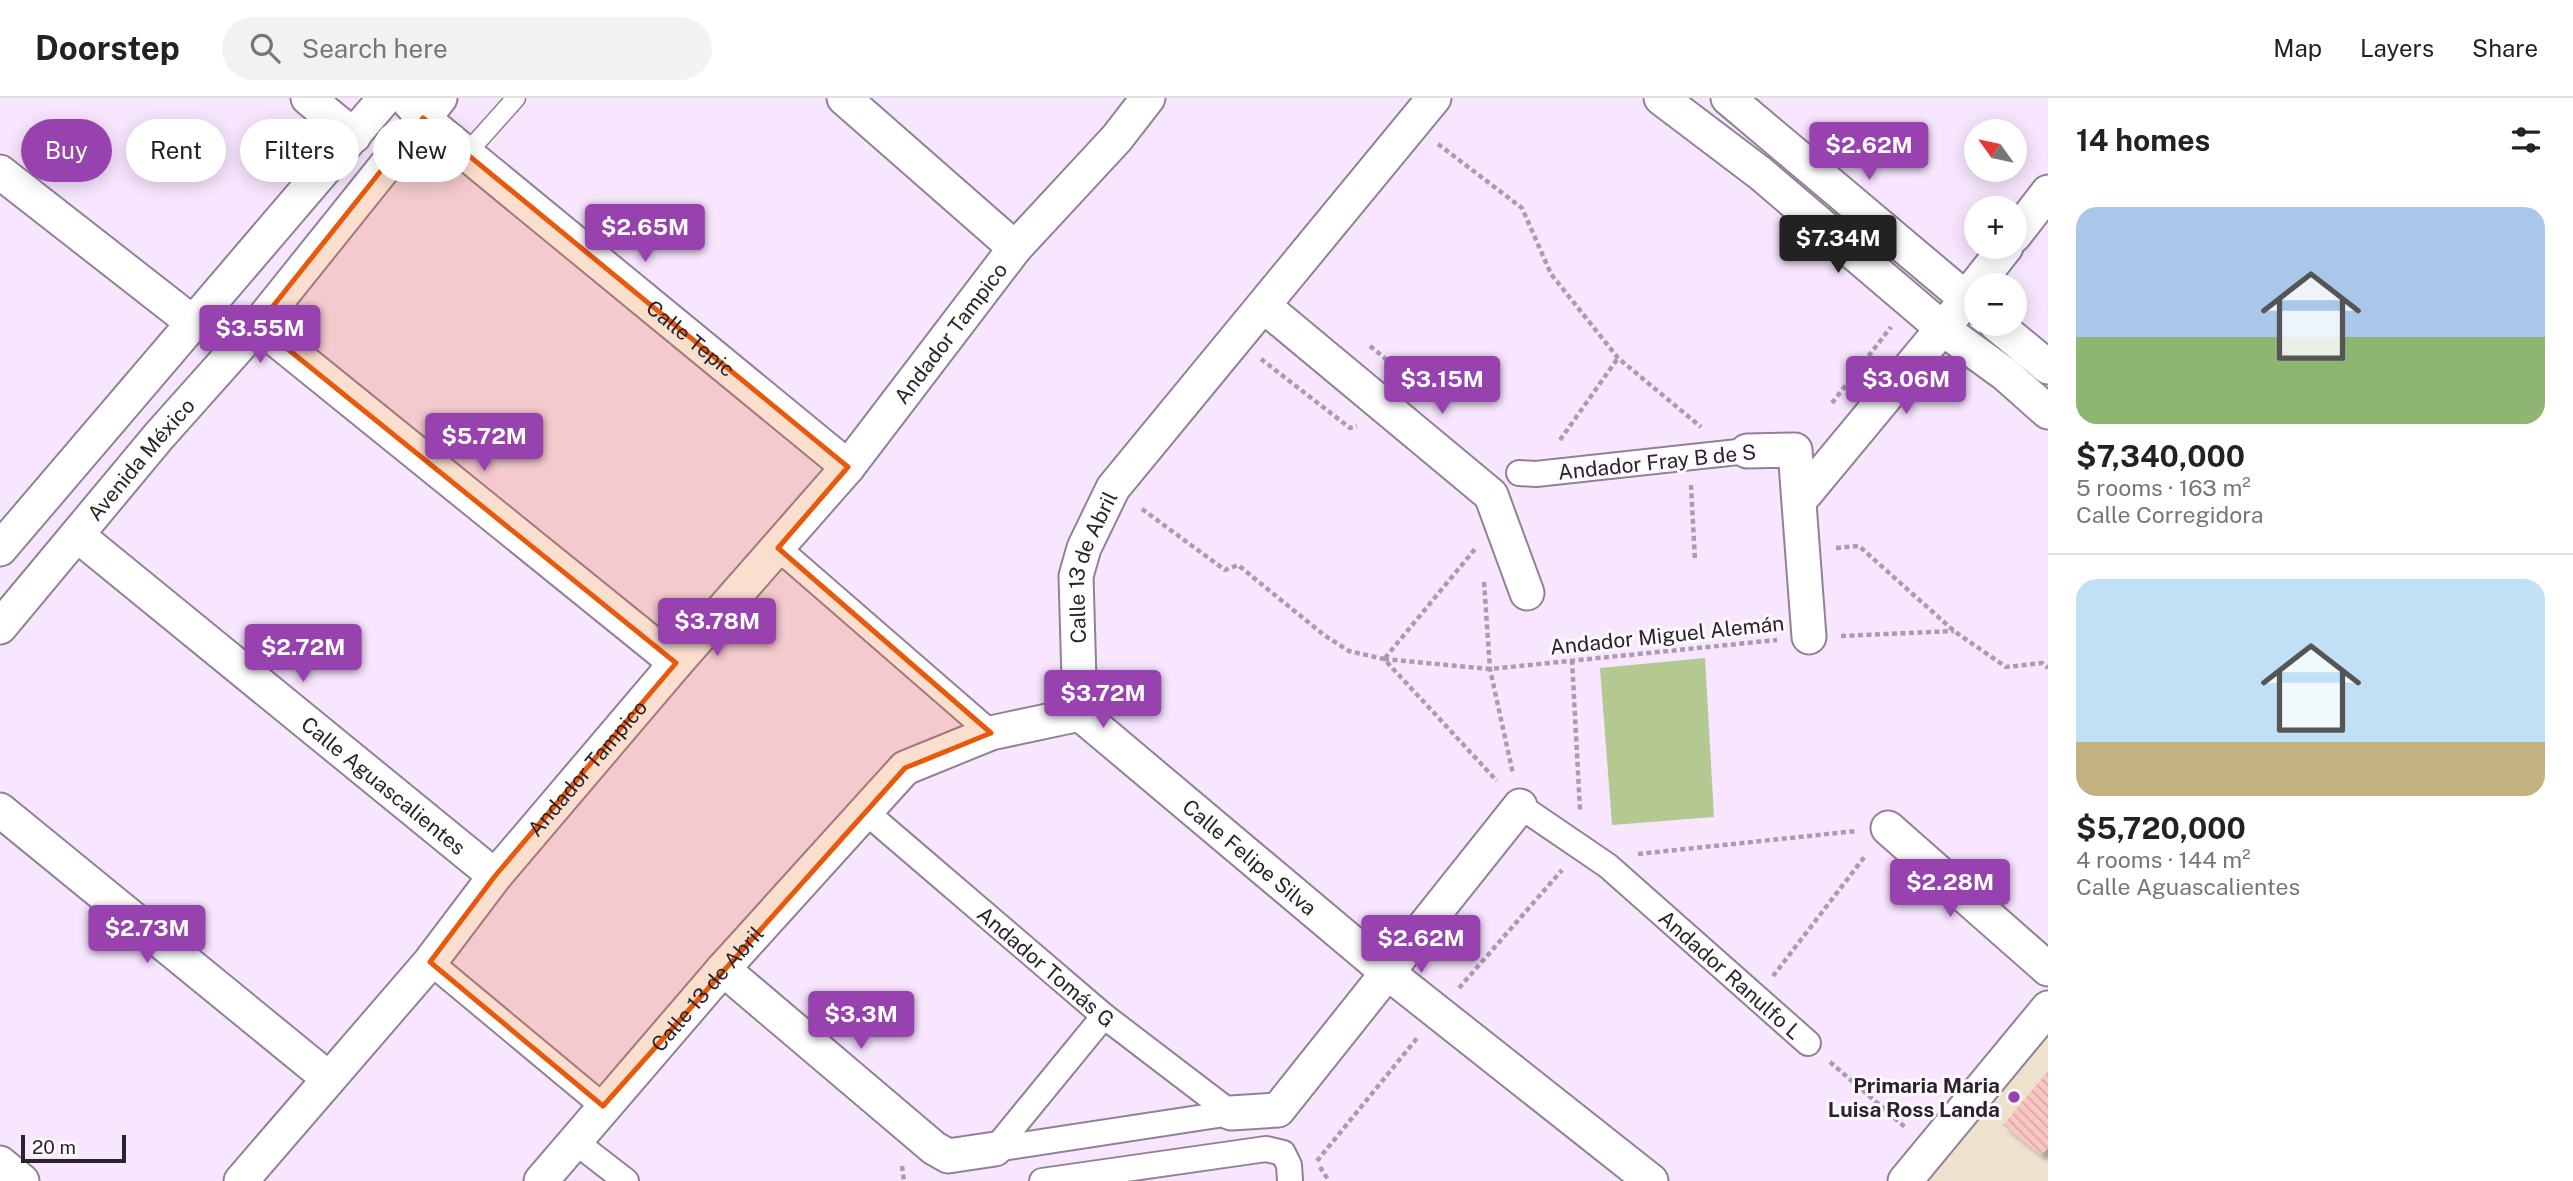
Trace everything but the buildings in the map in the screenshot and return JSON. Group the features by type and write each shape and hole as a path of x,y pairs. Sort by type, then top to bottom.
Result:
{"street":[{"path":"308,98 334,119"},
{"path":"359,129 385,98"},
{"path":"844,98 1015,248"},
{"name":"Andador Tampico","path":"241,1181 430,962 495,876 676,663 848,467 1015,248 1117,138 1148,98"},
{"name":"Calle 13 de Abril","path":"541,1181 573,1140 723,969 905,768 991,733 1080,715 1076,576 1084,548 1113,488 1265,307 1434,98"},
{"path":"1661,98 1760,173 1943,329 2005,374 2048,412"},
{"path":"1728,98 1964,287"},
{"name":"Calle Tepic","path":"423,105 436,119"},
{"name":"Avenida México","path":"0,628 159,436 258,326 423,105"},
{"name":"Calle Tepic","path":"471,156 848,467"},
{"path":"0,172 192,322"},
{"path":"4,537 313,182"},
{"path":"2027,219 2048,192"},
{"path":"1809,637 1801,499 1964,304"},
{"path":"1265,307 1491,495 1527,593"},
{"path":"258,326 676,663"},
{"path":"2011,336 2048,367"},
{"name":"Andador Fray B de S","path":"1528,474 1747,451 1795,450 1801,499"},
{"name":"Calle Aguascalientes","path":"77,535 495,876"},
{"path":"778,548 991,733"},
{"name":"Calle Felipe Silva","path":"1080,715 1388,973 1651,1181"},
{"path":"723,969 934,1148 948,1156 1231,1113 1278,1110 1520,806"},
{"name":"Andador Ranulfo L","path":"1520,806 1608,866 1808,1042"},
{"path":"0,810 328,1078"},
{"name":"Andador Tomás G","path":"867,813 1104,1016 1231,1113"},
{"path":"1888,828 2048,969"},
{"path":"430,962 603,1106"},
{"path":"1905,1181 2048,1008"},
{"path":"995,1149 1104,1016"},
{"path":"573,1140 626,1181"},
{"path":"1042,1181 1266,1149 1283,1153 1289,1165 1290,1181"},
{"path":"0,1163 22,1181"}],"lane":[{"path":"471,149 516,98"}],"path":[{"path":"1412,124 1522,208 1550,274 1618,358 1706,431 1747,451"},
{"path":"1828,408 1911,301"},
{"path":"1256,357 1268,361 1350,428"},
{"path":"1528,474 1618,358"},
{"path":"1689,457 1695,561"},
{"name":"Andador Miguel Alemán","path":"1113,488 1225,570 1238,565 1349,651 1384,659 1490,668 1809,637 1954,631"},
{"path":"1481,555 1480,543 1384,659 1520,806"},
{"path":"1804,550 1859,546 1954,631 2006,667 2042,663 2048,668"},
{"path":"1484,578 1490,668 1520,806"},
{"path":"1572,660 1588,853 1888,828"},
{"path":"1758,996 1888,828"},
{"name":"Andador Ranulfo L","path":"1808,1042 1933,1150"}],"highlighted area":[{"path":"423,118 848,467 778,548 991,733 905,768 603,1106 430,962 495,876 676,663 258,325"}],"shaded area":[{"name":"Primaria Maria Luisa Ross Landa","path":"2048,1014 2048,1181 1911,1181"}],"green space":[{"path":"1705,658 1714,817 1612,825 1600,668"}],"place":[{"name":"Primaria Maria Luisa Ross Landa","path":"2014,1097"}]}
